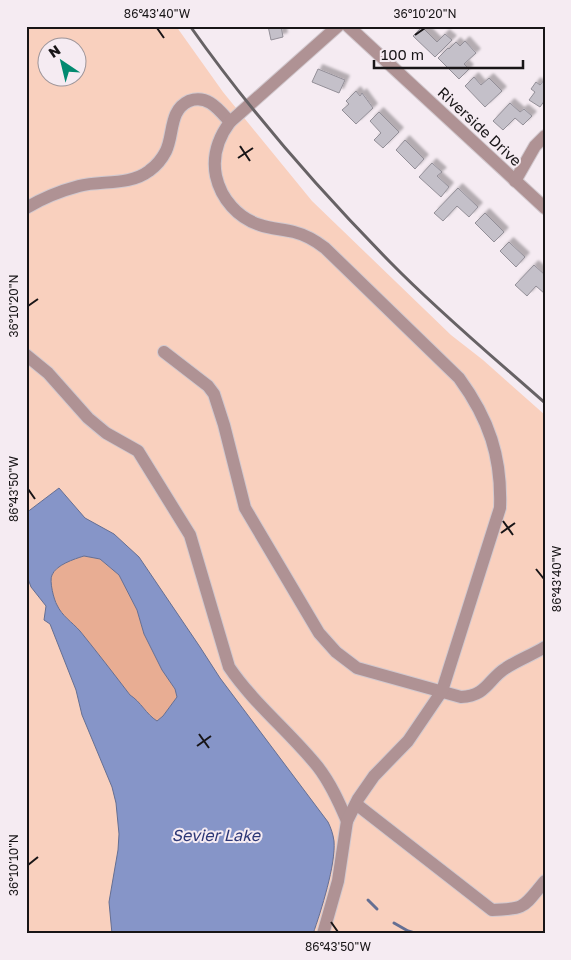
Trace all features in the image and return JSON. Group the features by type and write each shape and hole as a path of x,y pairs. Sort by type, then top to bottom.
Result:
{"street":[{"name":"Riverside Drive","path":"348,26 545,208"},
{"path":"322,934 338,881 347,821 374,776 408,741 442,691 500,508 499,468 489,430 471,394 458,378 325,248 303,235 253,222 239,214 228,203 218,182 215,158 218,142 230,122 330,29"},
{"path":"26,208 46,196 80,185 127,180 145,174 156,166 164,155 169,143 175,115 181,107 189,102 199,99 210,102 230,122"},
{"path":"515,181 535,146 545,136"},
{"path":"164,352 208,386 214,394 224,424 245,508 312,622 327,643 346,661 357,668 461,697 475,695 486,688 507,668 545,647"},
{"path":"26,355 48,373 88,418 106,433 138,450 190,535 229,668 243,688 318,768 340,802 347,821"},
{"path":"356,804 492,910 514,910 523,907 545,881"}],"shaded area":[{"path":"26,26 176,26 223,92 312,201 451,335 483,360 545,415 545,934 26,934"},
{"path":"84,556 100,559 119,575 137,610 144,634 162,670 175,689 177,697 157,721 130,695 56,603 51,582 54,571 66,563"}],"water":[{"name":"Sevier Lake","path":"59,488 85,518 114,534 139,557 220,678 328,822 334,841 333,862 324,901 313,934 112,934 109,902 118,850 119,834 116,803 112,787 82,715 76,690 50,624 44,620 46,606 31,587 26,573 26,513","holes":["84,556 100,559 119,575 137,610 144,634 162,670 175,689 177,697 157,721 130,695 57,605 51,586 51,578 54,571 66,563"]}],"building":[{"path":"268,26 281,26 283,37 271,40"},
{"path":"422,27 437,42 445,34 452,40 435,57 413,36"},
{"path":"465,41 476,53 464,64 469,69 459,79 438,58 456,42 460,46"},
{"path":"318,69 345,80 339,93 312,82"},
{"path":"474,77 481,85 489,78 502,91 485,107 465,86"},
{"path":"545,79 545,100 540,107 529,100 535,92 531,89 536,82 540,85"},
{"path":"356,91 360,96 362,93 373,108 356,124 342,110 349,104 346,101"},
{"path":"510,103 520,112 524,109 532,116 523,125 515,118 503,130 493,121"},
{"path":"379,112 399,132 383,148 374,140 381,133 370,121"},
{"path":"405,140 424,159 415,169 396,150"},
{"path":"432,163 442,172 437,176 449,187 441,197 419,177"},
{"path":"458,188 478,207 469,217 457,206 443,221 434,213"},
{"path":"485,213 504,232 494,242 475,223"},
{"path":"509,242 525,257 516,267 500,251"},
{"path":"534,265 545,275 545,294 536,286 527,296 515,285"}],"waterway":[{"path":"368,900 377,909"},
{"path":"394,923 418,934"}],"railway":[{"path":"190,26 261,119 311,178 364,235 428,299 545,403"}]}
